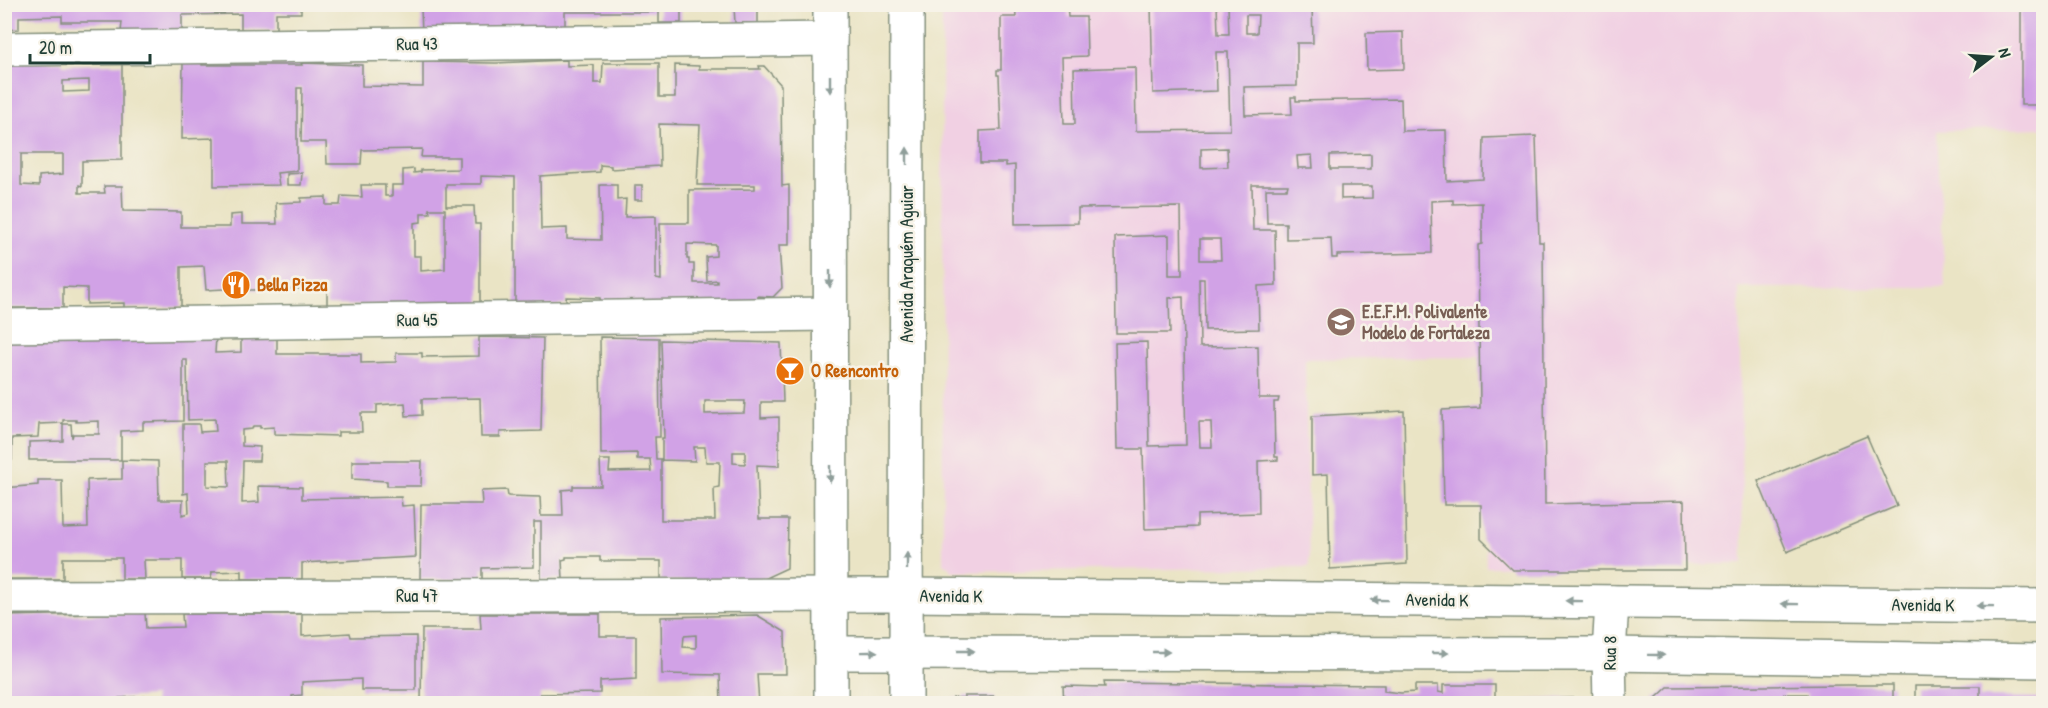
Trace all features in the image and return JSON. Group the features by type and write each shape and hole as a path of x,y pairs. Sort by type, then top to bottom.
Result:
{"street":[{"path":"830,4 831,704"},
{"name":"Avenida Araquém Aguiar","path":"906,704 908,651 907,4"},
{"name":"Rua 43","path":"4,49 830,39"},
{"name":"Rua 45","path":"4,326 830,314"},
{"name":"Avenida K","path":"830,595 2043,606"},
{"name":"Rua 47","path":"4,597 830,595"},
{"name":"Rua 8","path":"1610,704 1609,654 1612,602"},
{"path":"831,652 1609,654 2043,661"}],"shaded area":[{"name":"E.E.F.M. Polivalente Modelo de Fortaleza","path":"942,5 2043,5 2043,128 1937,131 1945,287 1739,288 1743,564 1486,567 1482,357 1305,359 1309,567 954,572 943,563"}],"building":[{"path":"4,4 60,4 62,7 62,4 301,4 301,13 276,13 276,30 241,29 241,14 182,15 182,32 121,32 122,22 62,22 62,16 19,17 19,29 4,30"},
{"path":"659,4 681,4 681,23 659,23"},
{"path":"705,4 758,4 758,23 735,23 734,7 705,8"},
{"path":"1015,4 1067,4 1068,17 1086,17 1087,56 1062,57 1064,124 1075,124 1074,69 1135,67 1136,131 1230,130 1228,52 1216,52 1217,91 1153,93 1151,4 1217,4 1218,34 1229,34 1228,4 1312,4 1313,43 1297,43 1297,86 1244,87 1245,115 1292,114 1291,97 1296,97 1296,101 1401,99 1402,131 1446,130 1447,181 1483,179 1484,138 1536,136 1539,242 1543,242 1545,504 1684,501 1685,570 1513,570 1481,539 1481,505 1444,505 1442,410 1480,408 1478,245 1482,244 1482,203 1453,204 1453,200 1431,201 1432,253 1337,255 1337,258 1332,258 1331,238 1286,239 1286,223 1267,223 1266,189 1287,189 1288,185 1252,185 1253,230 1275,230 1276,285 1258,286 1259,329 1205,330 1204,279 1199,279 1200,347 1258,346 1259,398 1279,398 1278,402 1274,402 1275,457 1278,457 1278,460 1258,461 1259,513 1197,515 1197,527 1145,529 1143,449 1117,449 1115,343 1147,342 1149,446 1186,445 1183,297 1169,298 1170,333 1116,333 1115,237 1169,235 1169,275 1182,275 1181,207 1078,208 1078,223 1015,224 1015,165 980,163 980,131 1001,130 997,70 1001,70 1001,17 1016,17","holes":["1246,15 1258,15 1257,33 1246,33","1227,148 1228,167 1201,168 1201,149","1371,154 1371,169 1330,169 1330,155","1312,155 1313,168 1298,168 1297,156","1341,186 1372,186 1372,198 1341,199","1200,239 1220,239 1221,260 1200,260","1199,422 1211,422 1212,447 1200,447"]},
{"path":"361,5 654,5 653,12 565,12 565,30 422,33 421,8 361,9"},
{"path":"2021,5 2043,5 2043,105 2021,105"},
{"path":"1403,32 1404,69 1367,70 1366,33"},
{"path":"567,60 567,66 594,65 594,83 602,83 603,63 659,63 659,97 675,97 675,65 699,66 699,69 760,69 759,66 764,66 781,85 782,186 789,185 789,245 779,245 782,288 773,297 758,296 758,305 601,305 600,298 566,297 566,305 515,308 515,177 481,176 481,184 446,184 446,206 474,206 475,224 480,224 480,307 327,305 327,287 206,290 204,266 181,267 181,307 124,308 124,303 87,304 87,288 63,287 63,308 4,308 4,61 62,62 63,65 122,64 122,160 82,161 82,186 79,185 79,193 105,193 104,186 122,186 123,211 181,212 181,227 230,227 230,215 242,214 242,224 277,224 276,203 301,202 301,198 326,197 326,205 340,205 341,196 362,197 361,185 385,185 385,196 392,196 392,185 403,185 403,170 414,169 414,173 421,172 421,170 459,169 459,157 421,157 422,149 362,150 361,164 327,164 326,142 301,142 302,88 297,88 297,171 277,173 279,185 214,186 214,138 182,139 183,62 202,62 202,65 302,65 301,63 362,65 362,86 423,87 423,62 496,63","holes":["89,80 89,91 63,92 63,81","659,124 700,125 697,185 755,185 755,189 689,190 689,223 660,223 661,280 656,279 656,216 625,217 626,199 617,200 617,185 600,185 601,240 567,239 567,228 541,229 540,176 600,172 600,165 611,166 611,169 660,166","21,154 63,154 63,174 39,176 39,186 21,185","429,209 445,209 445,269 421,271 421,256 414,256 414,223 421,222 421,213 430,213","687,244 716,245 716,256 706,257 707,281 717,280 717,283 694,283 694,264 689,264 689,259 687,259"]},
{"path":"302,173 301,185 287,185 287,174"},
{"path":"635,185 642,185 642,200 635,200"},
{"path":"216,337 215,353 241,352 241,339 277,337 277,354 361,354 361,363 396,362 396,353 422,353 422,357 479,356 479,337 543,338 541,431 500,432 500,437 481,437 480,398 422,399 422,415 406,416 405,403 377,405 377,413 361,413 362,432 338,432 338,436 274,434 274,427 260,428 260,426 242,430 242,446 260,447 259,461 243,461 242,503 259,502 258,486 302,487 302,499 401,497 402,506 414,505 416,557 302,563 302,579 242,579 242,571 212,572 211,579 182,579 182,560 144,560 145,579 122,579 122,558 63,558 63,579 4,579 4,488 38,485 38,480 62,480 63,528 88,527 87,480 122,479 122,460 158,461 159,500 183,500 182,515 189,513 188,493 183,494 183,424 199,424 200,432 216,431 215,419 188,420 187,360 183,360 183,421 143,422 143,430 121,431 121,460 29,460 29,442 63,441 63,424 71,424 72,438 73,434 99,434 99,421 63,420 63,423 39,424 38,437 12,438 12,460 4,460 4,339","holes":["207,461 228,461 229,487 207,486"]},
{"path":"600,337 659,338 660,437 655,437 656,459 661,459 661,520 715,520 714,488 719,487 720,462 706,462 705,447 694,447 695,461 662,460 662,438 664,438 661,340 781,343 783,402 761,402 761,418 779,417 779,466 757,465 759,519 788,519 787,568 759,581 661,581 661,561 600,561 600,557 566,557 562,560 563,579 541,579 541,522 534,522 534,567 482,568 482,579 420,579 421,504 482,504 481,491 507,490 508,496 540,497 541,516 563,516 562,490 573,489 573,486 601,486 600,460 610,460 609,472 651,471 650,459 637,459 637,453 601,454","holes":["705,401 745,401 744,413 705,414","733,452 745,452 745,464 733,463"]},
{"path":"1404,411 1407,564 1330,569 1328,474 1312,475 1312,416"},
{"path":"1867,436 1897,506 1787,552 1758,481"},
{"path":"352,461 422,461 421,486 387,486 387,481 352,479"},
{"path":"145,613 146,628 183,627 182,614 302,614 302,636 350,633 351,637 416,636 416,690 361,690 361,679 302,682 302,695 292,696 292,704 227,704 227,700 209,700 209,704 155,704 154,696 119,698 119,704 4,704 4,616"},
{"path":"480,614 600,614 600,636 636,636 636,679 600,681 600,693 540,694 540,704 421,704 422,629 481,629"},
{"path":"757,615 785,632 786,674 757,674 759,704 721,704 720,675 662,674 661,617","holes":["696,635 696,648 683,647 684,636"]},
{"path":"1104,682 1384,685 1384,691 1401,693 1415,692 1415,685 1438,685 1438,692 1443,693 1443,685 1495,685 1495,704 1064,704 1063,686 1105,687"},
{"path":"1893,685 1893,704 1807,704 1807,694 1784,694 1784,704 1654,704 1655,699 1668,687"},
{"path":"1915,686 1980,686 1980,697 2043,698 2043,704 1915,704"},
{"path":"964,696 994,696 994,704 953,704 953,698 964,698"},
{"path":"1573,698 1574,704 1524,704 1524,700"}],"place":[{"name":"Bella Pizza","path":"236,285"},
{"name":"E.E.F.M. Polivalente Modelo de Fortaleza","path":"1341,322"},
{"name":"O Reencontro","path":"790,371"}]}
